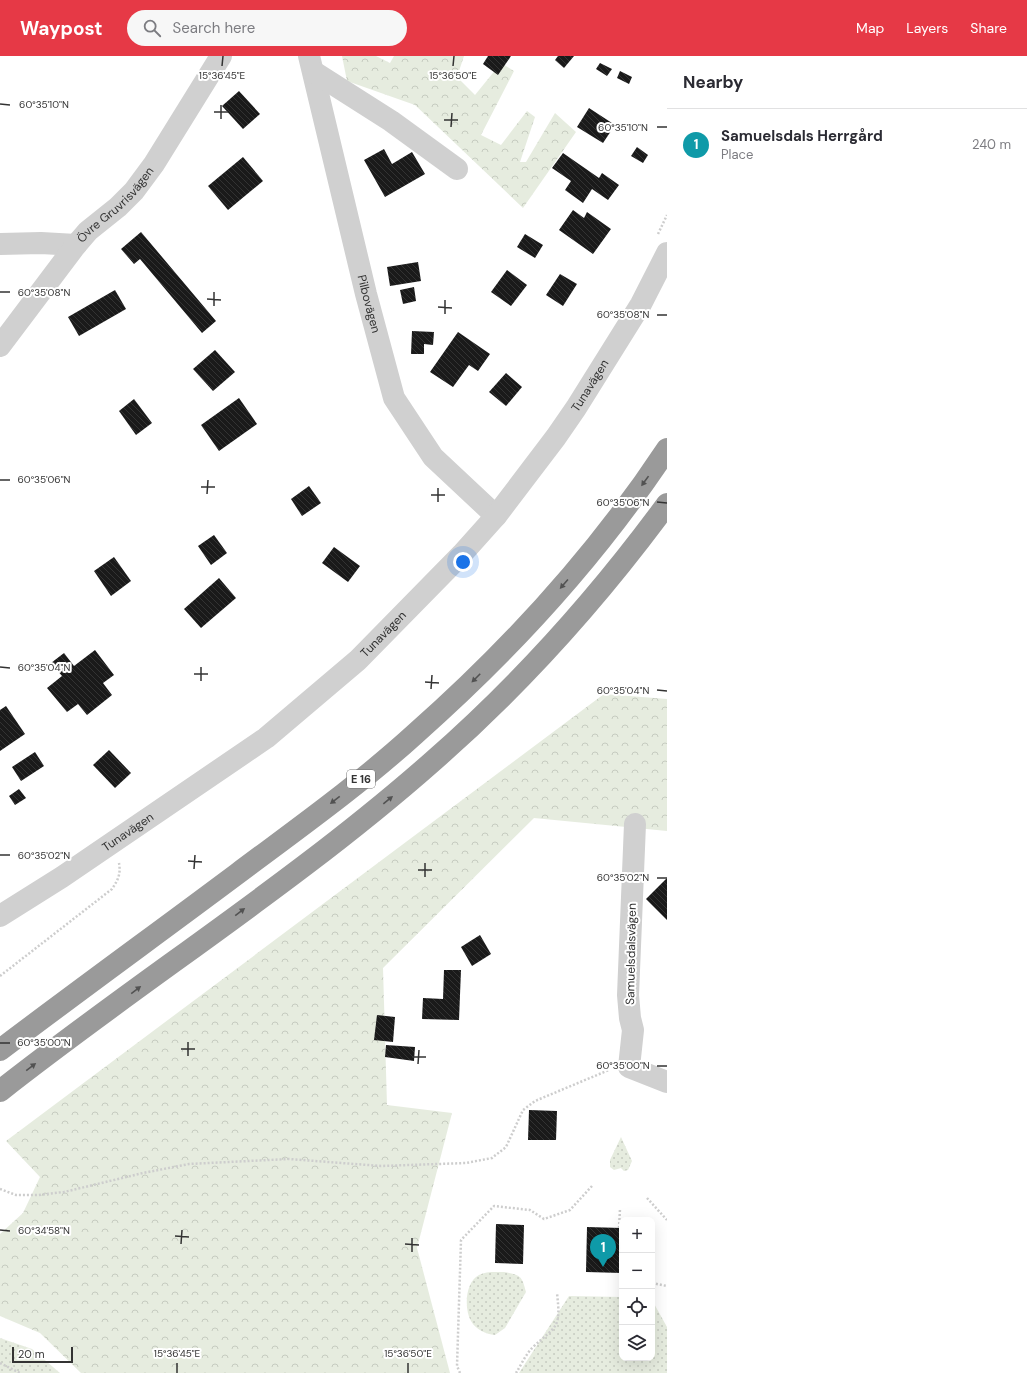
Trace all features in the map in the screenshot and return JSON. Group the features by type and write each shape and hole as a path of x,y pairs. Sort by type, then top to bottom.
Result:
{"highway":[{"name":"E 16","path":"0,1050 283,840 414,735 466,688 548,603 614,523 667,450"},
{"name":"E 16","path":"0,1091 322,851 432,762 485,714 569,627 608,581 667,504"}],"street":[{"name":"Övre Gruvrisvägen","path":"0,346 88,231 118,207 134,191 154,164 221,56"},
{"path":"311,64 457,169"},
{"name":"Pilbovägen","path":"311,64 366,294 394,398 433,457 496,516"},
{"path":"0,244 41,243 76,245"},
{"name":"Tunavägen","path":"0,916 109,845 266,738 358,660 462,554 496,516 576,408 641,304 667,253"},
{"name":"Samuelsdalsvägen","path":"629,1067 634,1030 630,1018 628,995 635,824"},
{"path":"629,1067 667,1082"}],"path":[{"path":"0,976 112,889 118,880 120,871 118,859 109,845"},
{"path":"0,1190 23,1195 64,1192 188,1164 289,1159 381,1166 466,1163 492,1158 506,1147 523,1110 535,1101 614,1068 629,1067"},
{"path":"460,1373 457,1366 461,1240 494,1206 530,1210 544,1219 570,1210 592,1186"},
{"path":"647,1198 667,1220"},
{"path":"620,1209 620,1217"},
{"path":"655,1284 667,1286"},
{"path":"516,1373 532,1348 553,1331 560,1316 557,1293"},
{"path":"0,1363 20,1373"}],"green space":[{"path":"342,56 376,56 390,63 394,56 464,56 457,77 475,95 501,63 514,71 481,135 501,145 527,111 535,117 520,162 526,162 555,113 576,132 523,208 415,105 347,81"},
{"path":"604,694 667,699 667,831 534,818 383,968 387,1105 452,1113 417,1248 450,1373 81,1373 40,1333 0,1316 0,1234 23,1213 40,1177 6,1141"},
{"path":"621,1137 632,1161 628,1170 624,1171 621,1168 614,1170 610,1167 610,1160"},
{"path":"488,1272 504,1272 520,1277 526,1292 505,1328 495,1335 485,1333 473,1324 469,1316 467,1310 468,1289 474,1278 479,1275"},
{"path":"569,1296 619,1297 619,1361 655,1361 655,1305 667,1327 667,1373 519,1373"},
{"path":"0,1338 32,1349 60,1373 0,1373"}],"building":[{"path":"488,56 511,56 498,75 483,64"},
{"path":"558,56 574,56 564,68 555,60"},
{"path":"600,63 612,69 607,76 596,69"},
{"path":"620,71 632,77 629,84 617,78"},
{"path":"239,91 260,114 243,129 222,106"},
{"path":"589,108 615,125 603,143 577,127"},
{"path":"637,147 648,155 643,163 631,156"},
{"path":"384,149 392,164 412,152 425,174 385,197 364,160"},
{"path":"563,153 599,178 602,173 619,185 608,200 592,189 583,203 565,190 571,181 552,168"},
{"path":"243,157 263,181 228,210 208,186"},
{"path":"573,210 584,218 587,212 611,229 593,254 559,230"},
{"path":"141,232 216,321 202,333 140,259 134,264 121,249"},
{"path":"525,234 543,245 535,258 517,247"},
{"path":"418,262 421,281 390,286 387,267"},
{"path":"507,270 527,285 511,306 491,292"},
{"path":"560,274 577,284 563,306 546,295"},
{"path":"414,287 416,301 403,304 400,290"},
{"path":"115,290 126,309 79,336 68,317"},
{"path":"412,331 434,332 433,345 424,344 424,354 411,354"},
{"path":"458,332 490,354 478,371 469,365 453,387 430,372"},
{"path":"215,350 235,372 213,391 193,369"},
{"path":"506,373 522,387 506,406 489,392"},
{"path":"239,398 257,424 219,451 201,425"},
{"path":"134,399 152,423 136,435 119,411"},
{"path":"309,486 321,503 302,516 291,499"},
{"path":"214,535 227,553 211,565 198,546"},
{"path":"334,547 360,566 348,582 322,563"},
{"path":"114,557 131,581 111,596 94,571"},
{"path":"219,578 236,598 201,628 184,609"},
{"path":"95,650 114,675 103,683 112,695 87,715 78,704 67,712 47,688 62,676 51,663 64,653 74,666"},
{"path":"6,706 25,734 0,751 0,710"},
{"path":"109,750 131,773 115,788 93,765"},
{"path":"35,752 44,766 21,781 12,767"},
{"path":"19,789 26,798 15,805 9,796"},
{"path":"667,878 667,920 646,899"},
{"path":"480,935 491,954 472,966 461,947"},
{"path":"444,970 461,970 459,1020 422,1019 423,998 443,999"},
{"path":"377,1015 395,1017 393,1042 374,1040"},
{"path":"386,1045 415,1047 414,1061 385,1057"},
{"path":"529,1110 557,1111 556,1140 528,1140"},
{"path":"496,1224 524,1225 523,1264 495,1263"},
{"path":"587,1227 619,1228 619,1273 586,1272"}],"place":[{"name":"Samuelsdals Herrgård","path":"603,1267"}]}
